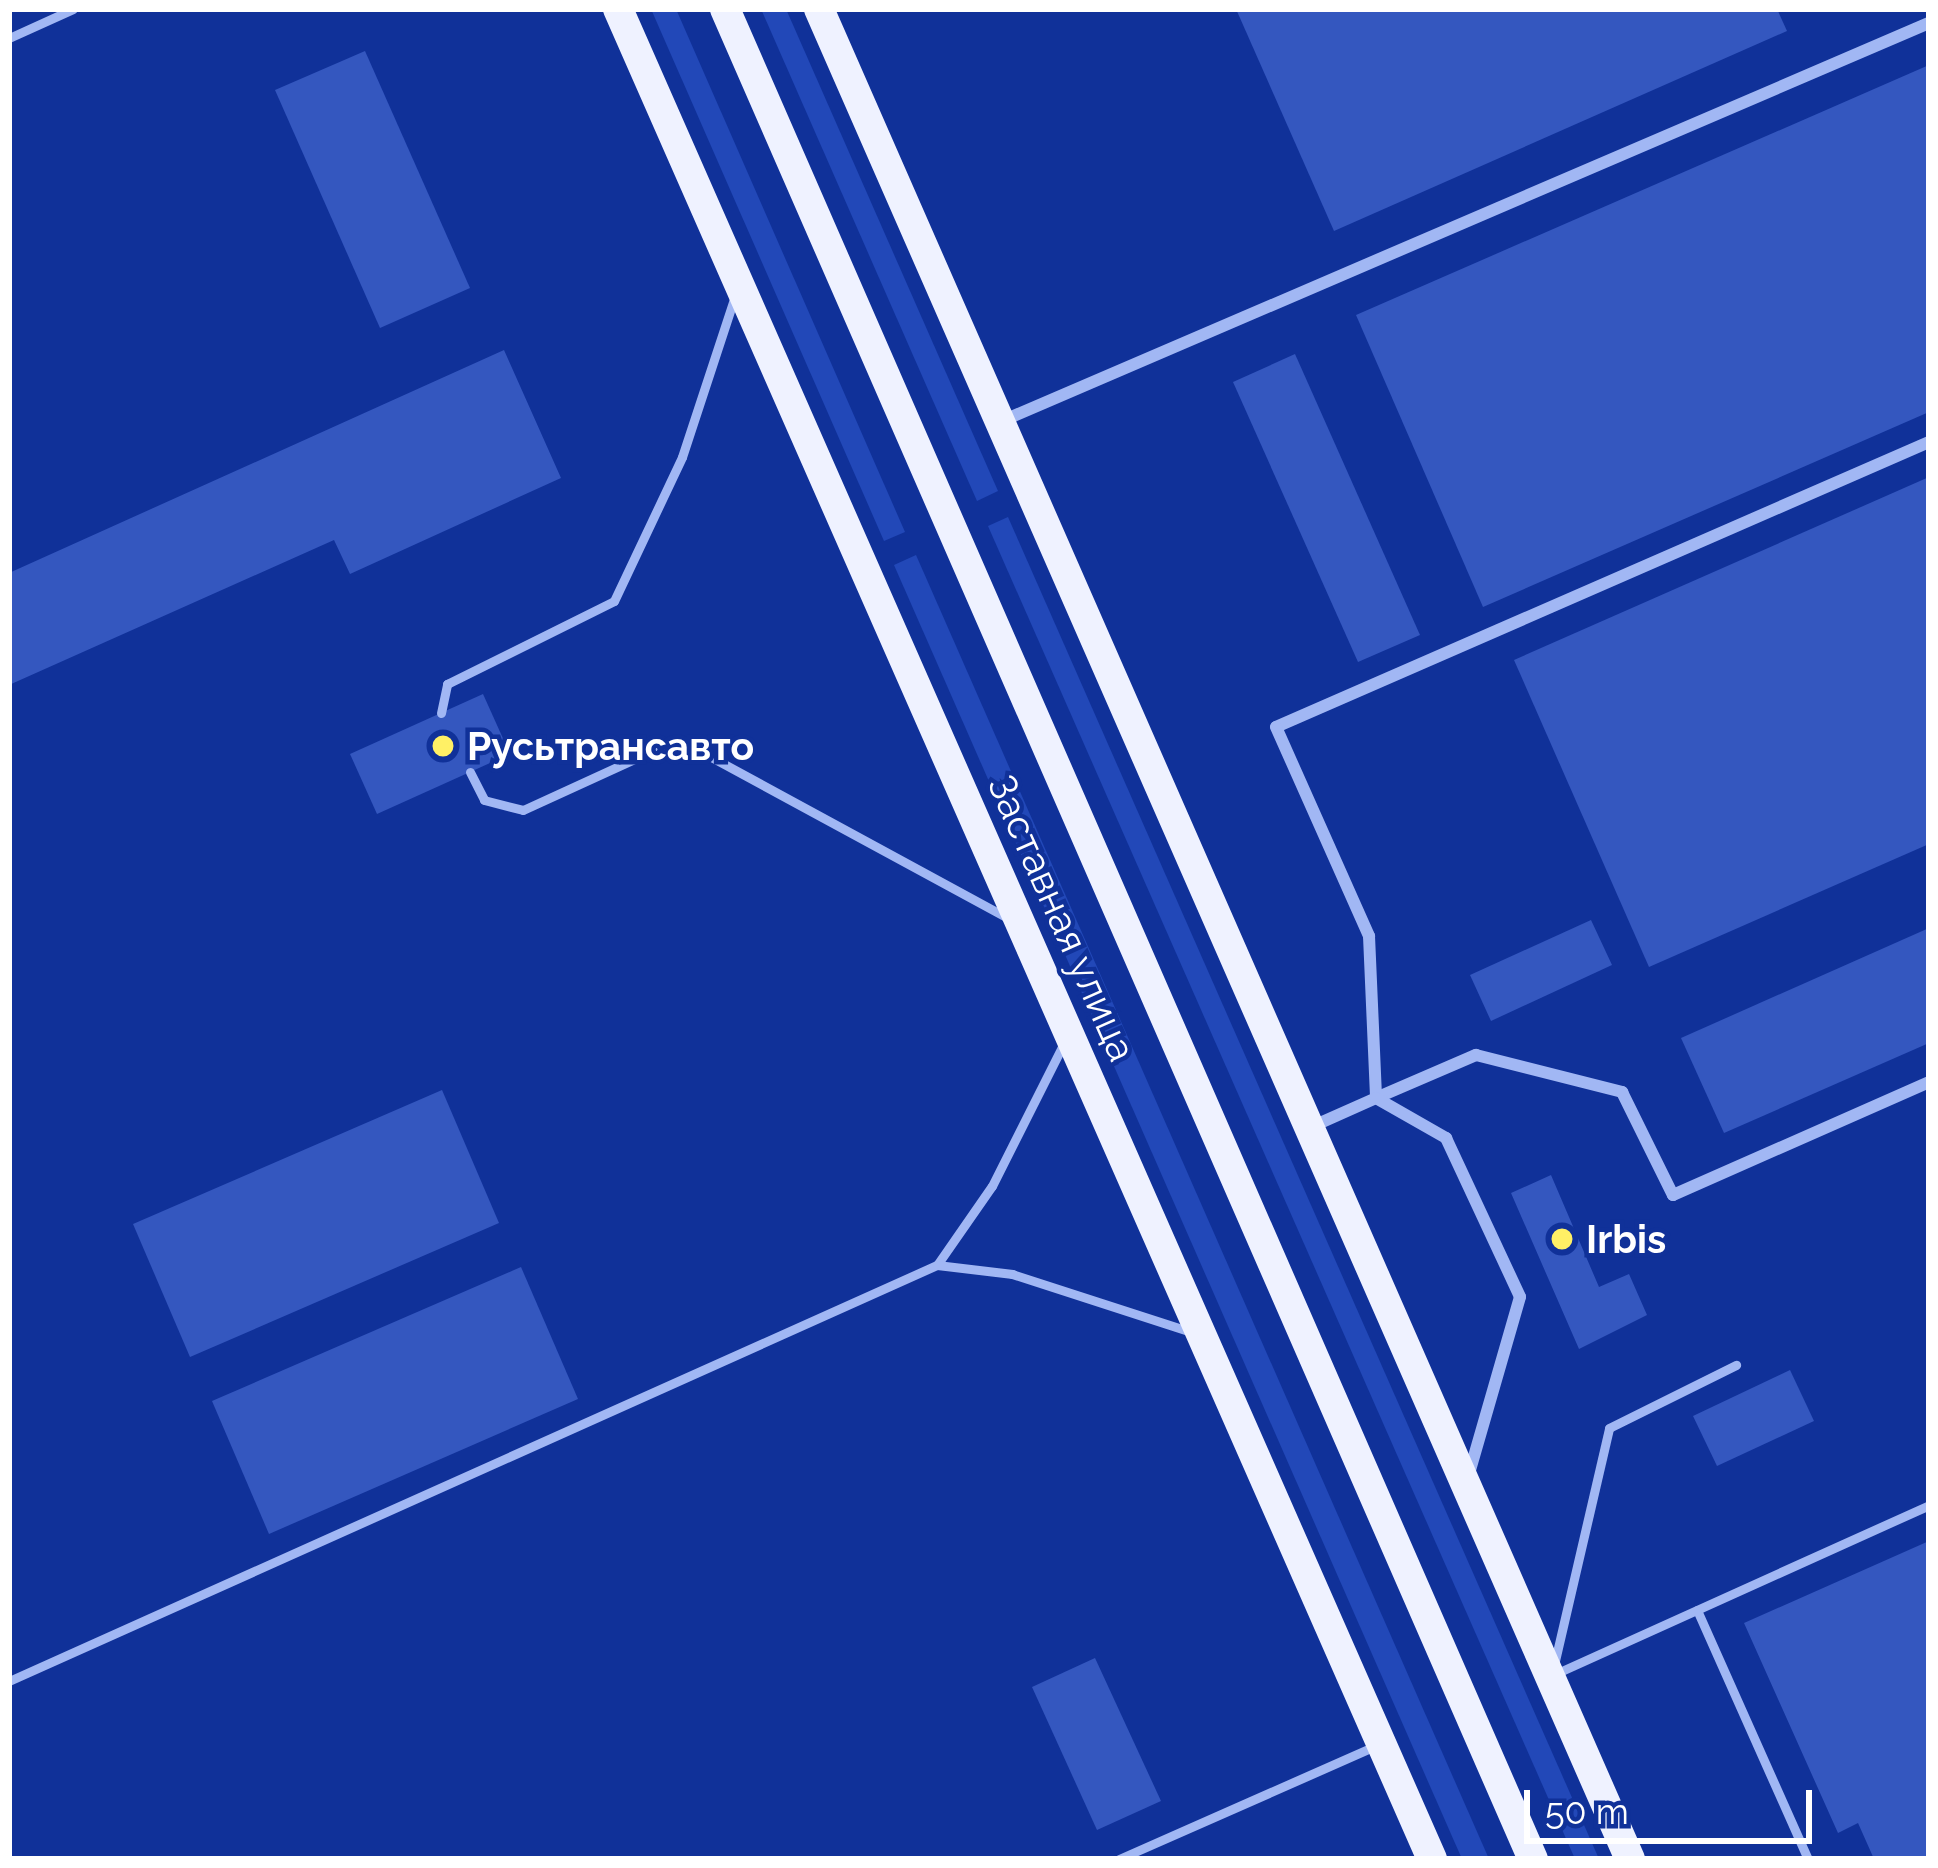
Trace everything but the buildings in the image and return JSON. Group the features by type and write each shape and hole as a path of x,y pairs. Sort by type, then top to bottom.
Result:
{"main road":[{"name":"Заставная улица","path":"618,9 1432,1859"},
{"name":"Заставная улица","path":"725,9 1533,1859"},
{"path":"819,9 1630,1859"}],"street":[{"path":"1000,422 1929,23"},
{"path":"1376,1098 1369,937 1276,727 1929,442"},
{"path":"1310,1127 1476,1054 1622,1092 1673,1195 1929,1082"},
{"path":"1376,1098 1446,1138 1520,1297 1466,1484"}],"lane":[{"path":"9,38 73,9"},
{"path":"441,713 447,684 614,601 682,457 740,282"},
{"path":"470,772 484,800 523,810 678,739 1024,927"},
{"path":"937,1265 992,1186 1070,1031"},
{"path":"9,1681 937,1265 1012,1274 1204,1336"},
{"path":"1550,1676 1609,1428 1736,1364"},
{"path":"1550,1676 1929,1505"},
{"path":"1697,1610 1808,1859"},
{"path":"1119,1859 1382,1743"}],"shaded area":[{"path":"651,9 676,9 905,532 884,541"},
{"path":"761,9 786,9 998,491 977,501"},
{"path":"1008,517 1599,1859 1575,1859 988,526"},
{"path":"916,555 1489,1859 1462,1859 894,565"}],"place":[{"name":"Русьтрансавто","path":"443,746"},
{"name":"Irbis","path":"1562,1239"}]}
